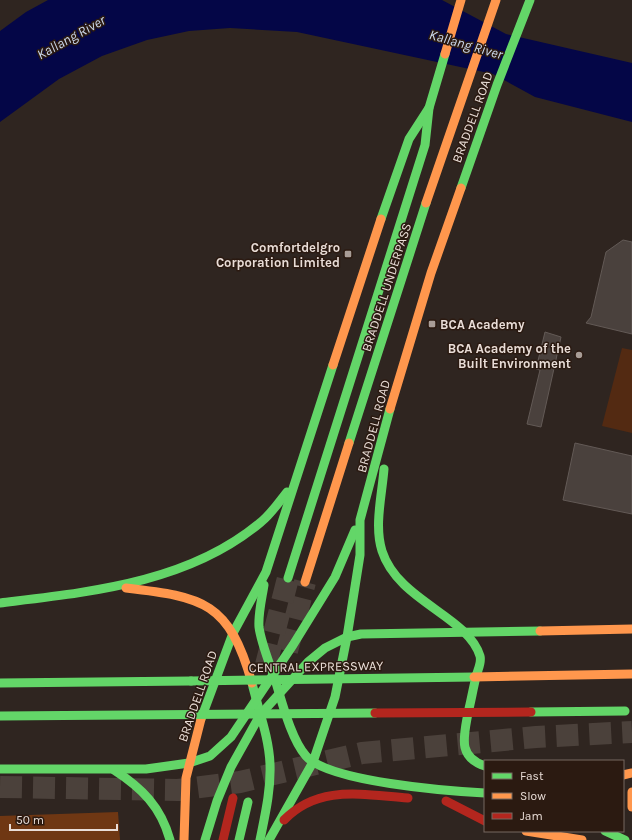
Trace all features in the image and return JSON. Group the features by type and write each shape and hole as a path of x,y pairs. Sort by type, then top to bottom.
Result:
{"main road":[{"path":"430,108 461,0"},
{"name":"BRADDELL UNDERPASS","path":"305,582 440,160 496,0"},
{"name":"BRADDELL ROAD","path":"270,838 313,762 335,697 347,637 360,555 360,520 424,292 497,85 530,0"},
{"name":"BRADDELL UNDERPASS","path":"288,578 425,145 430,108"},
{"name":"BRADDELL ROAD","path":"184,840 184,809 189,763 207,698 233,632 266,572 308,448 369,255 410,137 418,121 430,108"},
{"path":"386,428 380,533 382,553 401,583 422,602 462,631 472,642 480,657 463,740 466,754 471,759 484,766"},
{"path":"0,603 113,586 186,565 219,552 238,541 258,526 276,507 291,485 308,448"},
{"path":"0,769 146,769 189,763 210,756 219,750 231,736 293,645 335,577 360,520"},
{"path":"266,572 260,607 259,627 279,693 298,745 313,762 331,771 350,776 442,791 484,793"},
{"path":"113,586 172,593 205,604 224,619 233,632 243,654 266,738 270,770 269,796 260,840"},
{"path":"205,840 217,802 231,767 260,715 308,662 325,648 347,637 361,634 462,631 632,629"},
{"name":"CENTRAL EXPRESSWAY","path":"0,683 632,674"},
{"path":"0,716 632,712"},
{"path":"260,762 270,770"},
{"path":"231,767 242,763"},
{"path":"114,770 136,783 153,802 164,822 170,840"},
{"path":"632,792 632,807"},
{"path":"270,838 295,810 304,803 327,795 337,794 415,799"},
{"path":"222,840 233,798"},
{"path":"472,802 443,800 484,820"},
{"path":"239,840 248,802"},
{"path":"532,832 582,840"},
{"path":"607,832 625,840"}],"shaded area":[{"path":"622,348 632,350 632,433 602,426"},
{"path":"118,812 120,840 0,840 0,816"}],"water":[{"name":"Kallang River","path":"48,0 442,0 506,34 632,63 632,122 535,97 493,74 297,32 230,28 189,31 147,40 102,56 59,79 0,122 0,31 26,12"}],"building":[{"path":"623,240 632,242 632,334 586,323 591,317 606,252"},
{"path":"545,332 561,337 541,427 527,424 540,370 536,369"},
{"path":"575,443 632,456 632,514 563,500"}],"tunnel":[{"path":"266,665 288,578"},
{"path":"287,651 305,582"},
{"path":"0,787 178,790 240,782 362,753 536,737 632,732"}],"traffic: fast":[{"path":"461,188 497,85 530,0"},
{"path":"288,578 425,145 429,108 445,54"},
{"path":"381,219 409,139 429,108"},
{"path":"349,443 426,203"},
{"path":"201,719 233,633 266,572 333,365"},
{"path":"269,840 313,762 335,697 347,637 360,555 360,520 390,409"},
{"path":"384,469 379,510 379,531 382,551 390,568 402,583 417,596 462,630 473,642 480,656 480,664 466,722 464,745 470,757 484,766"},
{"path":"0,603 103,589 171,572 202,559 233,543 265,519 287,492"},
{"path":"0,769 146,769 189,763 210,756 231,737 293,645 335,577 355,530"},
{"path":"264,585 259,617 260,634 288,722 296,741 306,756 319,765 363,779 390,784 484,793"},
{"path":"205,840 217,801 231,767 260,715 308,662 325,648 347,637 361,634 540,631"},
{"path":"191,681 474,677"},
{"path":"0,683 191,681"},
{"path":"252,683 265,733 270,764 269,793 260,840"},
{"path":"531,712 625,711"},
{"path":"0,716 375,713"},
{"path":"114,770 142,791 149,799 156,808 170,840"},
{"path":"239,840 248,802"},
{"path":"607,832 625,840"}],"traffic: slow":[{"path":"445,54 461,0"},
{"path":"426,203 496,0"},
{"path":"390,409 431,273 461,188"},
{"path":"333,365 381,219"},
{"path":"305,582 349,443"},
{"path":"126,588 175,595 210,608 223,620 234,635 252,683"},
{"path":"540,631 632,629"},
{"path":"474,677 632,674"},
{"path":"184,840 186,778 201,719"},
{"path":"624,775 632,773"},
{"path":"632,792 632,807"},
{"path":"532,832 582,840"}],"traffic: jam":[{"path":"375,713 531,712"},
{"path":"284,820 298,809 312,801 327,796 358,794 408,798"},
{"path":"223,840 233,798"},
{"path":"446,801 484,820"}],"place":[{"name":"Comfortdelgro Corporation Limited","path":"348,254"},
{"name":"BCA Academy","path":"432,324"},
{"name":"BCA Academy of the Built Environment","path":"579,355"}]}
